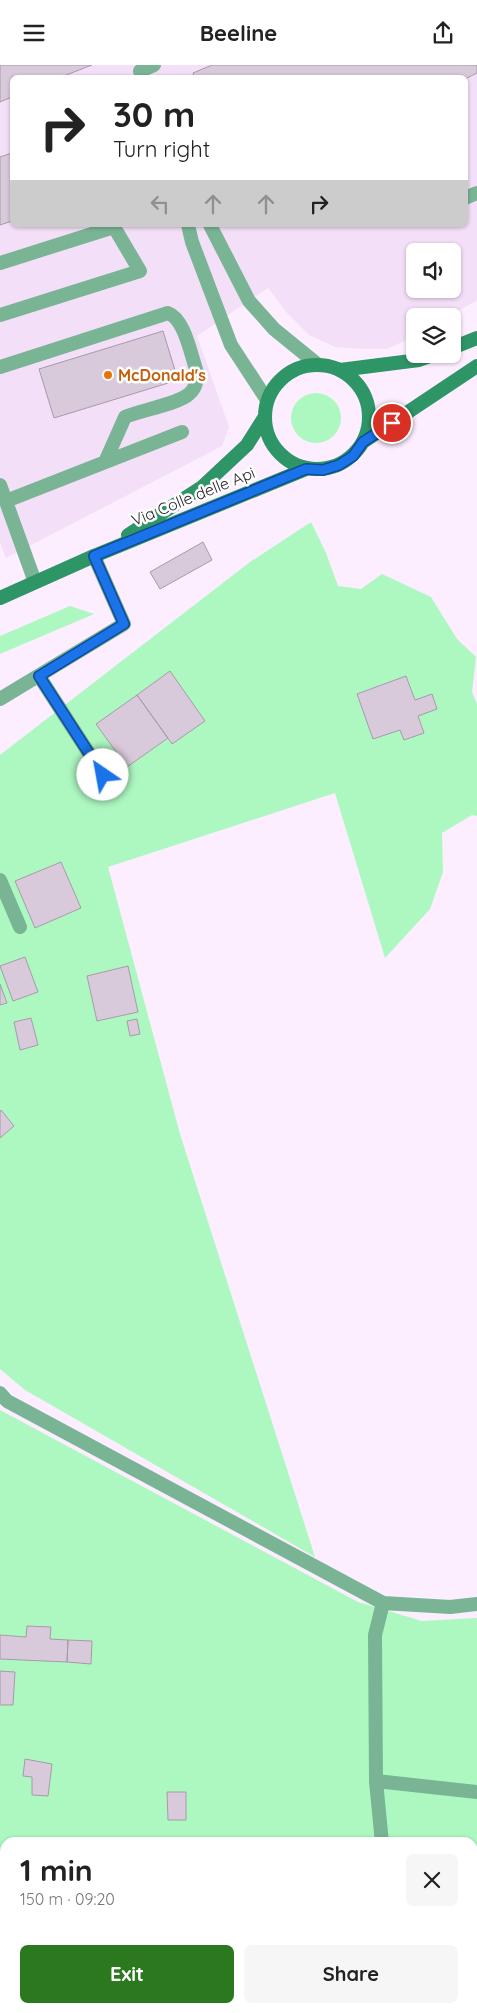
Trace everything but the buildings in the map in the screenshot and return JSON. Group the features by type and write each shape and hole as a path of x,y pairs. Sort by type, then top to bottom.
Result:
{"main road":[{"path":"461,344 477,338"},
{"path":"340,370 357,383 367,401 369,422 363,442 353,456 339,465 323,470 306,469 285,459 270,441 264,418 267,400 278,381 295,369 317,364 340,370 406,362"},
{"path":"363,442 477,366"},
{"name":"Via Colle delle Api","path":"94,556 202,487 247,445 264,418"},
{"name":"Via Colle delle Api","path":"1,595 306,469"}],"street":[{"path":"141,75 140,71 154,65"},
{"path":"0,263 114,227 140,271 0,315"},
{"path":"188,227 192,242 231,345 267,400"},
{"path":"211,227 249,301 274,329 317,364"},
{"path":"0,367 168,313 174,315 181,324 197,372 194,388 183,398 125,417 105,462"},
{"path":"6,501 182,432"},
{"path":"0,485 35,582"},
{"path":"0,699 124,624 94,556"},
{"path":"39,676 103,775"},
{"path":"0,880 20,927"},
{"path":"0,1393 7,1401 383,1603 450,1607 477,1604"},
{"path":"381,1837 376,1781 375,1635 383,1603"},
{"path":"376,1781 477,1792"}],"shaded area":[{"path":"0,65 477,65 477,300 461,309 406,308 406,340 387,349 364,349 335,347 309,335 287,313 268,288 197,336 229,427 222,446 6,558 0,542"}],"green space":[{"path":"316,393 334,400 341,418 334,436 316,443 298,436 291,418 298,400"},
{"path":"311,522 326,553 338,586 361,589 382,574 431,597 457,639 476,657 472,692 477,704 477,816 472,815 442,833 443,872 430,909 385,958 335,793 108,867 180,1134 315,1557 25,1390 0,1369 0,755 250,562"},
{"path":"70,606 94,614 0,654 0,636"},
{"path":"0,1410 358,1602 422,1621 477,1618 477,1837 0,1837"}],"place":[{"name":"McDonald's","path":"108,375"}],"route":[{"path":"103,775 39,676 124,624 94,556 306,469 323,470 339,465 353,456 363,442 392,423"}]}
